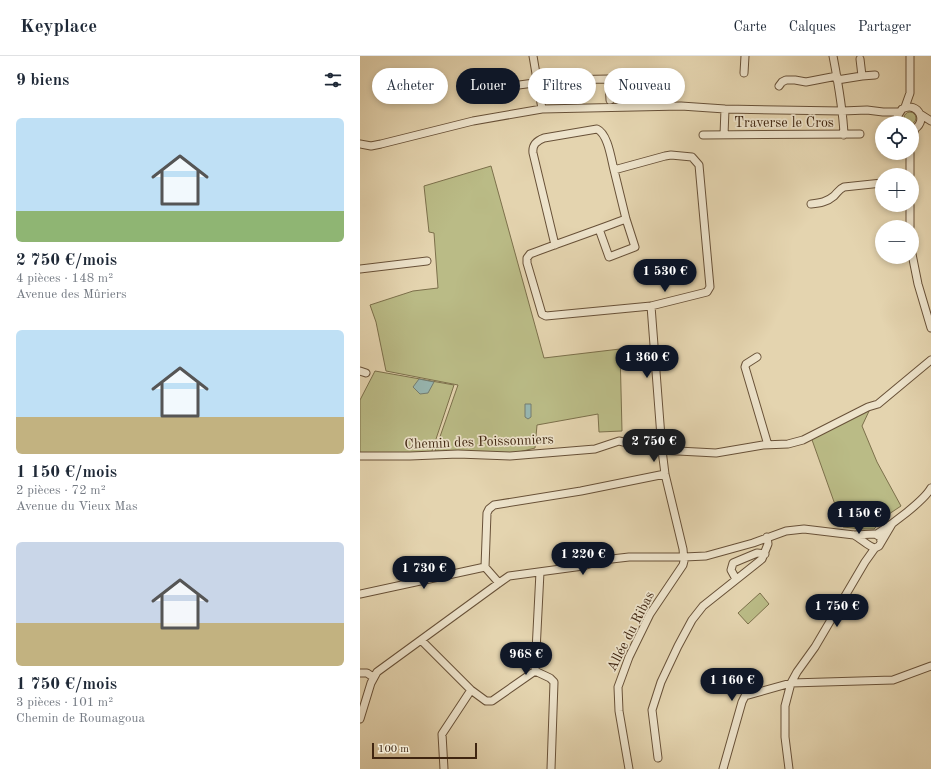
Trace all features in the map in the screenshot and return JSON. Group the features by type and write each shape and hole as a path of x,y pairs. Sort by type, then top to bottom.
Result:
{"street":[{"path":"533,56 535,68"},
{"path":"744,73 745,56"},
{"name":"Traverse le Cros","path":"833,56 843,115 844,135"},
{"path":"360,144 371,146 473,121 542,109 681,106 725,109 867,110 899,112 906,107 910,92 910,56"},
{"path":"860,59 862,76"},
{"path":"779,86 786,80 806,82 875,75"},
{"path":"910,92 915,108 931,123"},
{"path":"541,104 542,109"},
{"path":"906,107 915,108"},
{"name":"Traverse le Cros","path":"724,135 725,109"},
{"path":"883,112 889,116"},
{"path":"899,112 899,116"},
{"path":"919,124 921,122 920,114"},
{"path":"919,128 931,123"},
{"path":"555,245 532,148 538,140 597,129 601,131 605,137 626,219 635,247 610,257 599,229"},
{"name":"Traverse le Cros","path":"703,136 860,134"},
{"path":"614,170 671,155 692,156 699,165 710,287 707,292 651,306 546,316 542,314 527,263 527,258 530,254 626,219"},
{"path":"811,204 827,200 834,196 839,189 844,187 875,184"},
{"path":"360,269 427,261"},
{"path":"914,264 918,284 931,328"},
{"path":"651,306 665,474 684,557"},
{"path":"757,357 746,364 745,367 768,445"},
{"name":"Chemin des Poissonniers","path":"360,456 458,454 510,456 595,449 619,441 662,450 716,453 768,445 788,444 803,440 868,407 878,404 931,360"},
{"path":"499,582 485,567 487,513 494,505 581,491 665,474"},
{"path":"789,769 786,753 785,724 786,706 791,683 815,647 865,562 871,545 868,537 892,524 921,499 931,488"},
{"path":"854,535 871,545 879,546 892,524"},
{"path":"360,719 373,677 380,669 509,576 583,566 604,560 629,557 684,557 720,553 796,529 854,535 874,534 880,537 881,541"},
{"path":"658,758 652,710 661,682 678,646 692,620 704,606 762,559 768,544 767,537"},
{"path":"736,579 731,570 733,563 758,553 765,554"},
{"name":"Allée du Ribas","path":"629,769 619,711 618,687 629,657 650,614 683,565 684,557"},
{"path":"360,594 485,567"},
{"path":"535,672 540,572"},
{"path":"421,640 471,690 489,702 535,672"},
{"path":"723,769 744,696 791,683 894,680 931,666"},
{"path":"535,672 550,678 554,682 551,769"},
{"path":"360,673 367,673 373,677"},
{"path":"444,769 442,734 471,690"}],"green space":[{"path":"910,112 915,116 905,116"},
{"path":"491,166 544,358 620,349 622,431 599,432 598,414 537,425 535,448 511,454 435,451 458,385 386,371 376,322 370,305 413,291 438,288 434,233 429,232 424,186"},
{"path":"375,371 454,385 431,454 360,454 360,400"},
{"path":"870,409 862,426 877,462 901,506 889,514 874,529 843,527 811,437"},
{"path":"760,593 769,604 748,624 738,613"}],"water":[{"path":"419,379 434,382 428,393 420,394 413,387"},
{"path":"525,404 531,404 531,417 528,419 525,417"}]}
